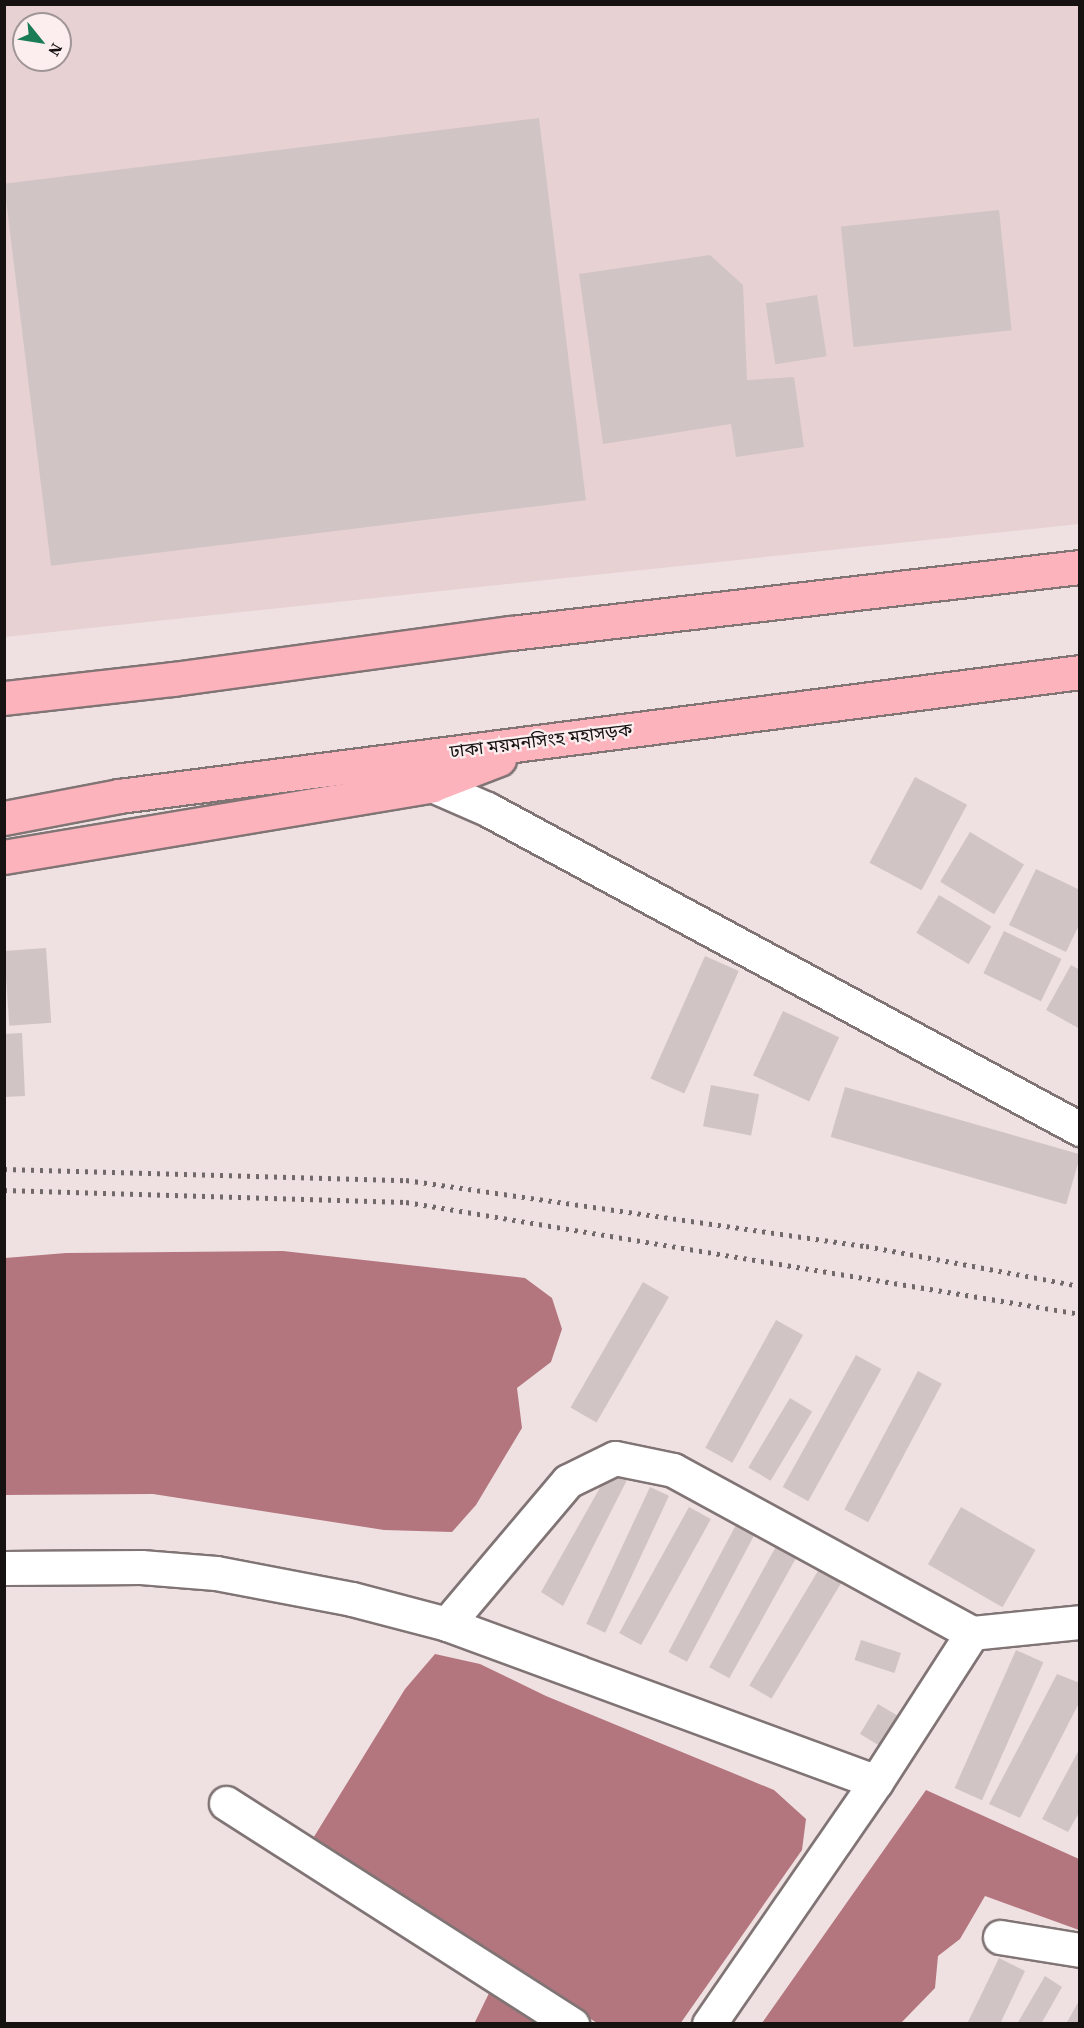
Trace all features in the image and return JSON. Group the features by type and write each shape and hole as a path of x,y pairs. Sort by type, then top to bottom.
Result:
{"highway":[{"path":"4,698 172,680 511,633 1080,567"},
{"name":"ঢাকা ময়মনসিংহ মহাসড়ক","path":"4,818 119,796 1080,672"},
{"path":"4,857 432,785 543,741"}],"street":[{"path":"432,785 487,809 1080,1129"},
{"path":"447,1623 568,1481 615,1458 673,1470 972,1634 1078,1622"},
{"path":"4,1568 141,1567 216,1573 352,1599 447,1623 876,1782"},
{"path":"709,2024 876,1782 972,1634"},
{"path":"226,1803 572,2024"},
{"path":"1000,1937 1080,1950"}],"shaded area":[{"path":"4,5 1079,5 1079,524 5,637"},
{"path":"283,1251 525,1278 552,1298 562,1329 551,1362 517,1388 522,1428 476,1505 452,1532 384,1530 153,1494 5,1495 5,1258 66,1253"},
{"path":"435,1654 480,1664 546,1696 774,1790 806,1819 802,1850 680,2024 597,2023 312,1840 405,1689"},
{"path":"926,1790 1079,1859 1079,1930 985,1896 960,1939 938,1956 935,1988 901,2023 762,2023"},
{"path":"492,1987 549,2024 474,2024"}],"building":[{"path":"539,118 586,500 51,566 4,184"},
{"path":"999,210 1012,330 854,347 841,227"},
{"path":"710,255 743,285 747,380 794,377 804,447 736,457 731,424 603,444 579,274"},
{"path":"817,295 827,356 775,364 766,303"},
{"path":"915,777 967,805 922,890 869,863"},
{"path":"970,832 1024,864 994,914 940,882"},
{"path":"1036,869 1080,890 1080,923 1066,952 1009,925"},
{"path":"939,895 991,926 969,964 916,933"},
{"path":"1004,931 1062,959 1041,1001 983,973"},
{"path":"46,948 51,1023 9,1026 4,951"},
{"path":"705,956 739,971 684,1093 650,1078"},
{"path":"1071,965 1080,970 1080,1029 1046,1010"},
{"path":"783,1011 839,1037 809,1102 753,1075"},
{"path":"22,1033 25,1096 4,1097 4,1034"},
{"path":"711,1085 759,1094 751,1136 703,1126"},
{"path":"845,1087 1080,1154 1066,1205 831,1137"},
{"path":"643,1282 669,1297 596,1423 570,1408"},
{"path":"776,1320 803,1335 732,1463 705,1448"},
{"path":"856,1355 881,1369 808,1501 783,1487"},
{"path":"918,1371 942,1384 868,1522 844,1510"},
{"path":"790,1398 812,1411 771,1481 748,1467"},
{"path":"610,1470 627,1480 563,1606 541,1592"},
{"path":"650,1487 669,1496 605,1633 586,1624"},
{"path":"689,1507 711,1519 641,1645 619,1633"},
{"path":"961,1507 1035,1550 1002,1607 928,1564"},
{"path":"737,1523 756,1533 687,1662 668,1652"},
{"path":"778,1543 798,1554 729,1678 709,1667"},
{"path":"827,1556 849,1569 772,1699 749,1685"},
{"path":"861,1640 901,1653 894,1673 855,1660"},
{"path":"1016,1650 1043,1662 982,1800 955,1788"},
{"path":"1057,1674 1080,1683 1080,1701 1020,1818 989,1804"},
{"path":"878,1704 898,1716 880,1746 860,1734"},
{"path":"1080,1748 1080,1811 1068,1832 1042,1819"},
{"path":"999,1958 1025,1971 1000,2024 967,2024"},
{"path":"1045,1976 1062,1987 1041,2024 1017,2024"},
{"path":"1080,1999 1080,2024 1066,2024"}],"railway":[{"path":"4,1169 406,1180 866,1246 1080,1286"},
{"path":"4,1190 406,1202 1080,1314"}]}
